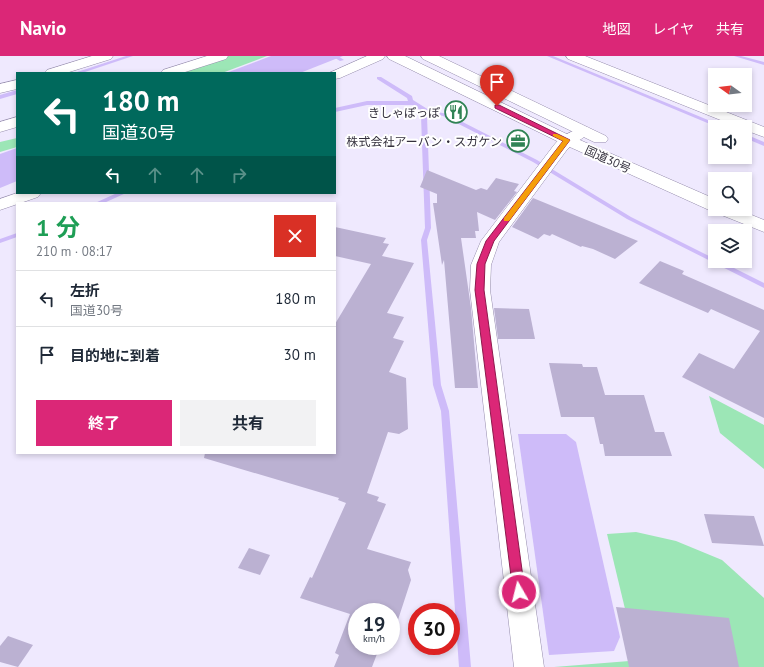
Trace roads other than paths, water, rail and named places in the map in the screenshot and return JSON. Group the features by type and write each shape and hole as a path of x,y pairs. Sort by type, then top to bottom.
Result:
{"main road":[{"path":"55,72 106,56"},
{"path":"171,72 221,56"},
{"path":"336,75 378,56"},
{"name":"国道30号","path":"394,56 567,140 708,203"},
{"name":"国道30号","path":"428,56 583,131 708,187"},
{"path":"573,56 764,132"},
{"path":"0,89 16,84"},
{"path":"0,127 16,122"},
{"path":"529,667 480,290 481,264 490,241 545,168 567,140 583,131"},
{"path":"0,205 29,194"},
{"path":"752,206 764,210"},
{"path":"738,216 764,227"}],"waterway":[{"path":"80,72 131,56"},
{"path":"334,56 342,60"},
{"path":"549,56 708,121"},
{"path":"736,56 764,64"},
{"path":"379,78 410,97 410,101 427,111"},
{"path":"0,97 16,92"},
{"path":"336,110 367,103 412,103"},
{"path":"427,111 445,115 535,161 629,218 764,286"},
{"path":"427,111 424,116 428,228 424,240 437,385 445,411 465,667"},
{"path":"752,139 764,144"},
{"path":"100,202 120,194"},
{"path":"0,241 16,235"}],"place":[{"name":"きしゃぽっぽ","path":"456,112"},
{"name":"株式会社アーバン・スガケン","path":"518,141"}]}
